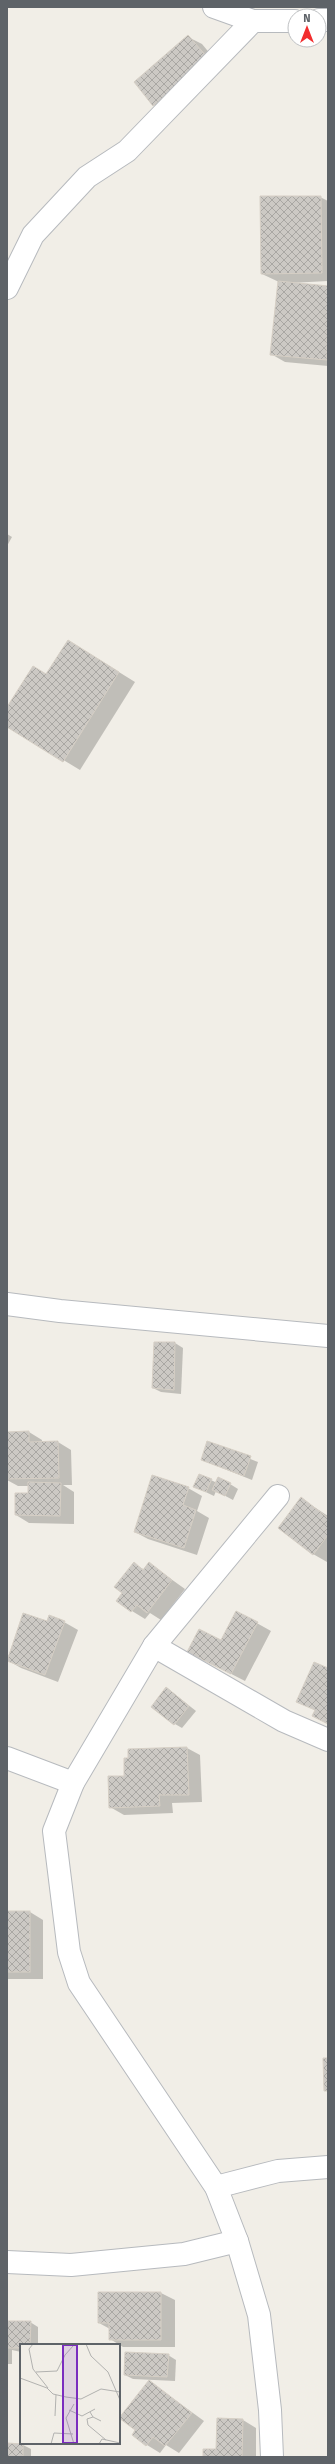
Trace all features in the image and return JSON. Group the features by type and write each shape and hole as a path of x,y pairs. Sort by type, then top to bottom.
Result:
{"street":[{"path":"214,7 253,21 287,21"},
{"path":"7,288 33,235 87,177 127,151 253,21"},
{"path":"7,1304 68,1312 328,1336"},
{"path":"272,2457 270,2410 259,2315 237,2241 216,2187 79,1983 69,1952 54,1831 73,1783 154,1646 278,1496"},
{"path":"154,1646 284,1721 328,1740"},
{"path":"7,1758 73,1783"},
{"path":"216,2187 278,2171 328,2167"},
{"path":"7,2262 71,2265 184,2254 237,2241"}],"building":[{"path":"188,35 208,58 153,106 134,82"},
{"path":"260,196 321,196 322,273 261,274"},
{"path":"278,281 328,286 327,360 270,355"},
{"path":"68,640 119,672 63,762 7,727 7,707 33,666 46,674"},
{"path":"154,1342 175,1342 174,1390 152,1388"},
{"path":"29,1431 29,1442 58,1441 59,1478 7,1479 7,1432"},
{"path":"207,1441 251,1456 244,1476 201,1460"},
{"path":"199,1474 212,1479 206,1492 193,1487"},
{"path":"152,1475 189,1487 183,1505 196,1510 184,1548 134,1532"},
{"path":"218,1477 231,1483 225,1496 212,1490"},
{"path":"28,1482 61,1483 60,1516 15,1515 15,1493 28,1493"},
{"path":"301,1497 328,1518 328,1535 313,1555 278,1528"},
{"path":"134,1562 143,1570 149,1562 172,1580 147,1613 137,1605 131,1612 116,1601 122,1593 114,1587"},
{"path":"236,1611 258,1622 231,1674 187,1652 199,1629 221,1640"},
{"path":"23,1613 47,1621 49,1615 65,1621 45,1675 7,1661"},
{"path":"314,1662 328,1668 328,1724 312,1716 315,1710 296,1702"},
{"path":"166,1687 189,1706 174,1725 151,1707"},
{"path":"187,1747 189,1795 159,1795 160,1806 109,1808 108,1776 124,1776 124,1758 128,1758 128,1749"},
{"path":"7,1911 30,1911 30,1972 7,1972"},
{"path":"323,2058 328,2058 328,2091 324,2091"},
{"path":"98,2292 161,2292 161,2340 109,2340 109,2323 98,2323"},
{"path":"7,2321 31,2321 30,2344 20,2344 20,2348 7,2348"},
{"path":"125,2352 169,2354 167,2377 124,2375"},
{"path":"149,2380 192,2413 165,2446 153,2437 146,2446 132,2435 135,2430 120,2419 120,2417"},
{"path":"217,2418 243,2419 242,2457 203,2457 203,2449 216,2449"},
{"path":"7,2443 23,2444 23,2457 7,2457"}]}
